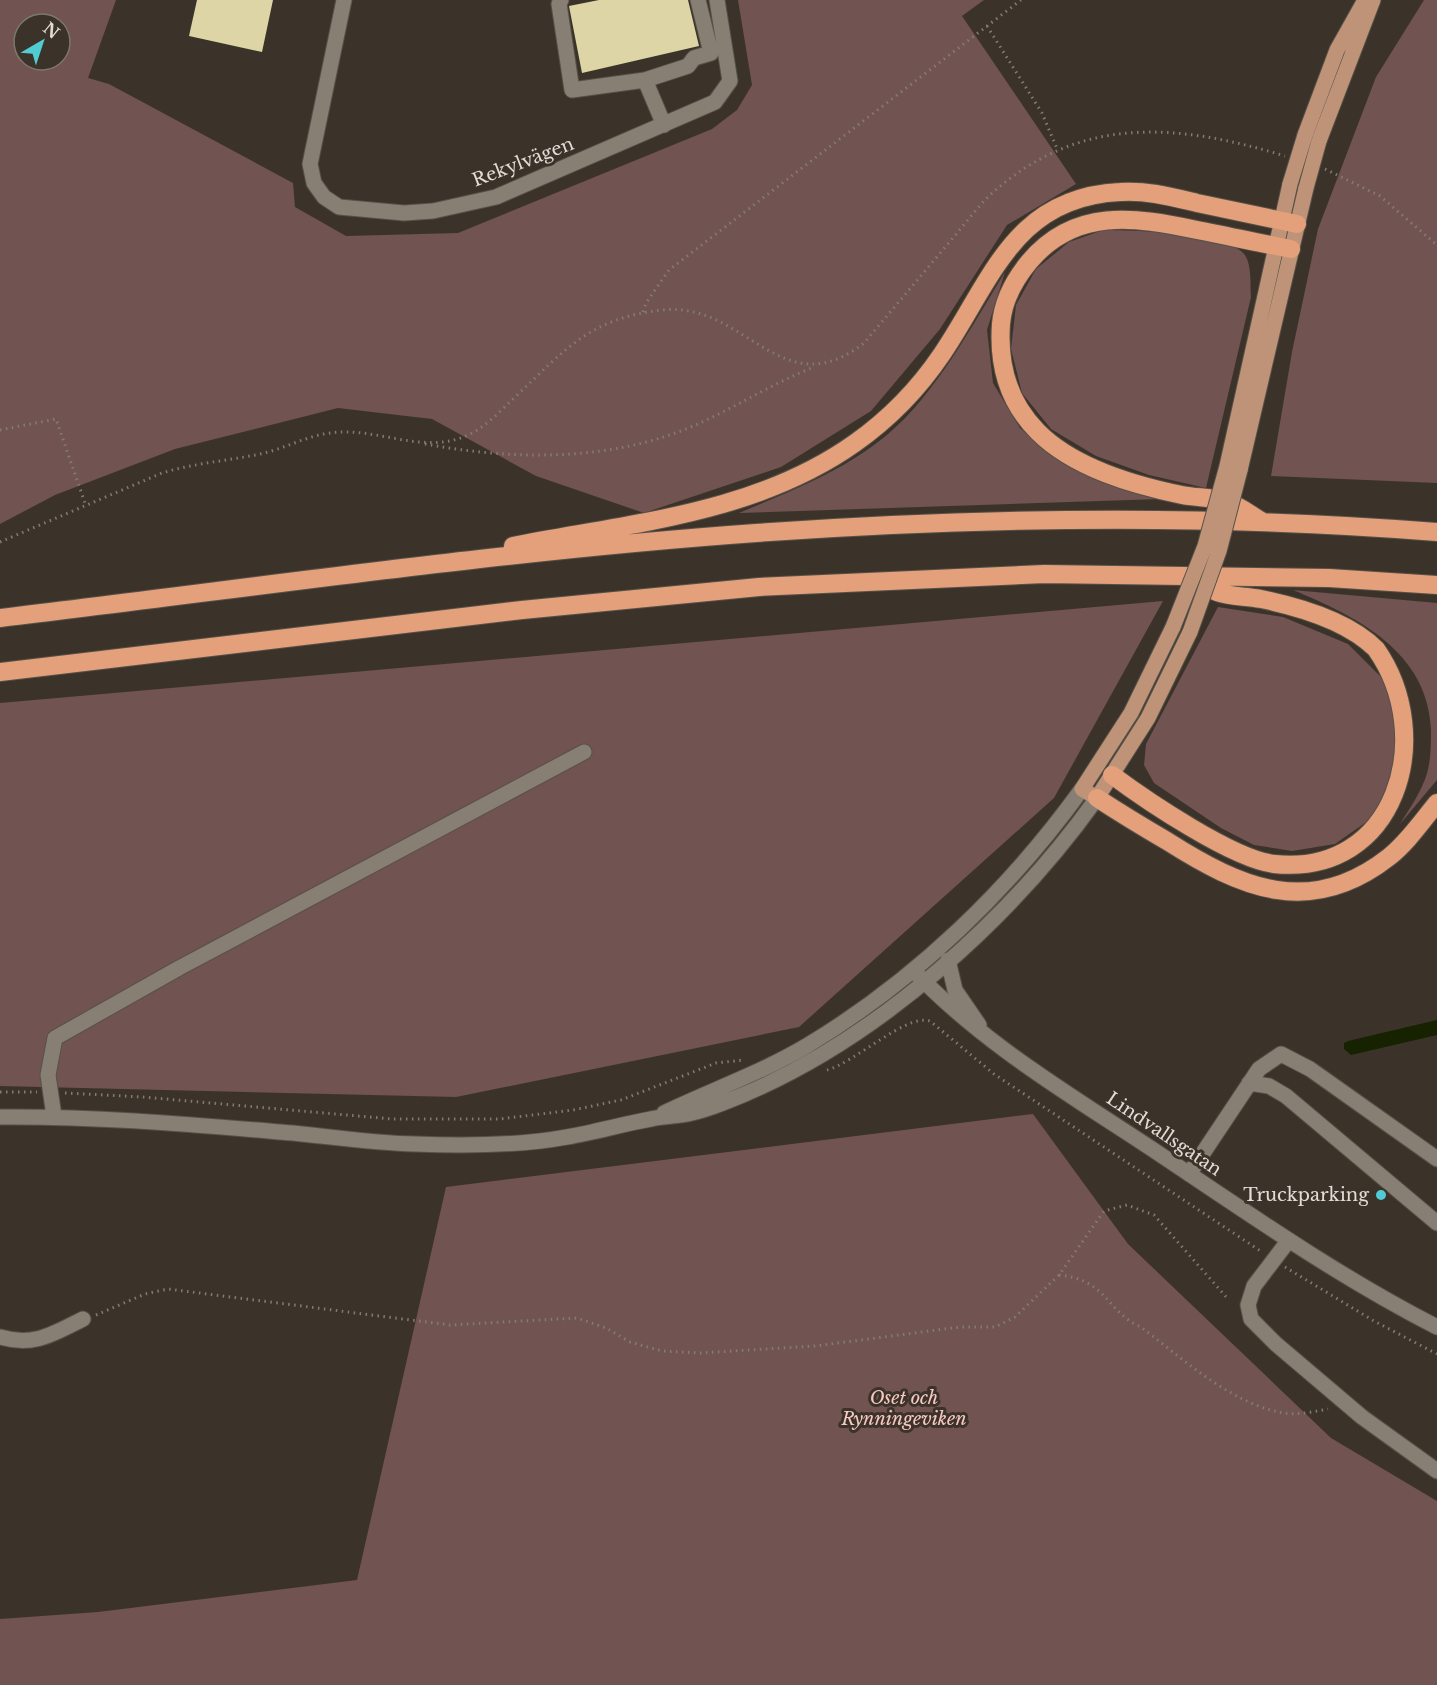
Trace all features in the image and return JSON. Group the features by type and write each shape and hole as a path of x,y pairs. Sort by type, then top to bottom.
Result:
{"highway":[{"path":"301,582 656,520 749,496 808,471 856,442 899,405 941,356 989,273 1017,236 1055,208 1076,200 1110,193 1145,193 1289,222"},
{"path":"1264,523 1228,502 1170,492 1124,479 1058,448 1038,432 1022,414 1010,392 1002,369 1000,344 1006,303 1020,273 1049,244 1077,227 1101,220 1126,218 1150,220 1282,248"},
{"path":"0,618 595,548 808,530 1043,520 1264,523 1437,532"},
{"path":"0,672 522,610 759,587 901,578 1044,574 1329,578 1437,585"},
{"path":"1105,770 1225,846 1247,857 1271,864 1296,866 1328,860 1366,842 1394,812 1410,783 1417,743 1413,710 1400,680 1375,647 1354,633 1310,613 1264,600 1216,592 1192,576"},
{"path":"1090,793 1216,871 1238,881 1283,891 1329,887 1371,870 1407,840 1437,803"}],"main road":[{"path":"1090,793 1105,770 1148,718 1190,632 1219,551 1234,468 1282,248 1289,222 1306,188 1312,138 1337,50 1365,0"},
{"path":"1289,222 1290,184 1373,0"},
{"path":"1105,770 1173,627 1234,468"}],"street":[{"name":"Rekylvägen","path":"344,0 310,164 314,183 324,197 339,207 424,212 496,197 715,102 730,81 717,0"},
{"path":"561,0 559,4 572,90 645,80 688,66 694,57 711,52 698,0"},
{"path":"645,80 664,125"},
{"path":"54,1116 48,1075 55,1038 200,957 584,752"},
{"path":"0,1117 54,1116 215,1126 413,1144 518,1143 564,1138 654,1118 808,1045 867,1006 948,960 1029,884 1063,845 1090,793"},
{"path":"918,976 1090,793"},
{"name":"Lindvallsgatan","path":"948,960 955,990 994,1043"},
{"name":"Lindvallsgatan","path":"918,976 951,1009 994,1043 1288,1240 1363,1287 1437,1327"},
{"path":"1189,1174 1259,1069 1281,1054 1310,1069 1437,1159"},
{"path":"1249,1083 1269,1086 1287,1096 1437,1223"},
{"path":"1288,1240 1254,1286 1248,1305 1251,1319 1276,1344 1344,1401 1437,1471"},
{"path":"0,1337 15,1341 42,1340 83,1319"}],"path":[{"path":"643,312 646,303 669,270 1022,0"},
{"path":"987,26 1041,113 1058,151"},
{"path":"0,542 162,473 190,465 261,454 329,433 354,432 487,454 531,456 602,450 688,429 795,375 838,360 864,343 987,198 1035,162 1058,151 1104,136 1163,130 1197,135 1294,159"},
{"path":"1323,168 1380,196 1437,245"},
{"path":"417,442 442,442 467,435 487,423 590,331 626,315 675,309 695,311 745,334 776,356 799,364 825,364"},
{"path":"0,430 57,419 86,506"},
{"path":"825,1070 871,1048 906,1025 922,1019 930,1021 994,1074 1274,1260 1374,1321 1437,1354"},
{"path":"0,1092 143,1096 392,1119 500,1119 573,1110 621,1100 716,1063 753,1059"},
{"path":"83,1319 145,1294 168,1289 450,1325 577,1318 606,1328 630,1342 662,1351 700,1353 815,1346 960,1327 995,1327 1015,1317 1059,1275 1104,1211 1127,1205 1154,1215 1228,1299"},
{"path":"1059,1275 1075,1277 1092,1285 1109,1299 1129,1322 1141,1327 1226,1388 1262,1407 1298,1414 1328,1409 1344,1401"}],"green space":[{"path":"0,0 116,0 88,78 109,84 293,183 295,207 346,236 458,233 712,129 737,110 752,85 738,0 984,0 962,16 1076,184 1007,225 940,329 871,411 781,467 644,513 536,476 432,419 338,408 175,449 55,495 0,524"},
{"path":"1424,0 1437,0 1437,483 1271,476 1292,352 1318,229 1376,77"},
{"path":"1103,230 1201,237 1236,248 1247,259 1250,270 1251,297 1206,488 1149,475 1096,456 1051,429 1022,393 1011,349 1016,305 1036,269 1069,242"},
{"path":"1005,272 987,330 993,383 1020,428 1058,460 1101,482 1161,499 739,513 835,469 888,434 922,400 952,358"},
{"path":"1293,590 1437,603 1437,780 1400,824 1423,784 1430,757 1431,730 1427,703 1417,679 1403,659 1385,641 1342,612"},
{"path":"1163,601 1054,798 799,1027 456,1097 0,1086 0,703"},
{"path":"1218,607 1283,617 1348,644 1390,686 1404,734 1396,779 1372,818 1335,844 1292,851 1254,845 1221,828 1154,783 1144,765 1146,744"},
{"name":"Oset och Rynningeviken","path":"1033,1114 1128,1244 1331,1438 1437,1501 1437,1685 0,1685 0,1619 98,1612 357,1580 446,1187"}],"shaded area":[{"path":"1437,1020 1437,1035 1351,1055 1344,1049 1344,1043 1348,1041"}],"building":[{"path":"197,0 273,0 262,52 189,36"},
{"path":"599,0 688,0 699,46 582,73 569,6"}],"place":[{"name":"Truckparking","path":"1381,1195"}]}
